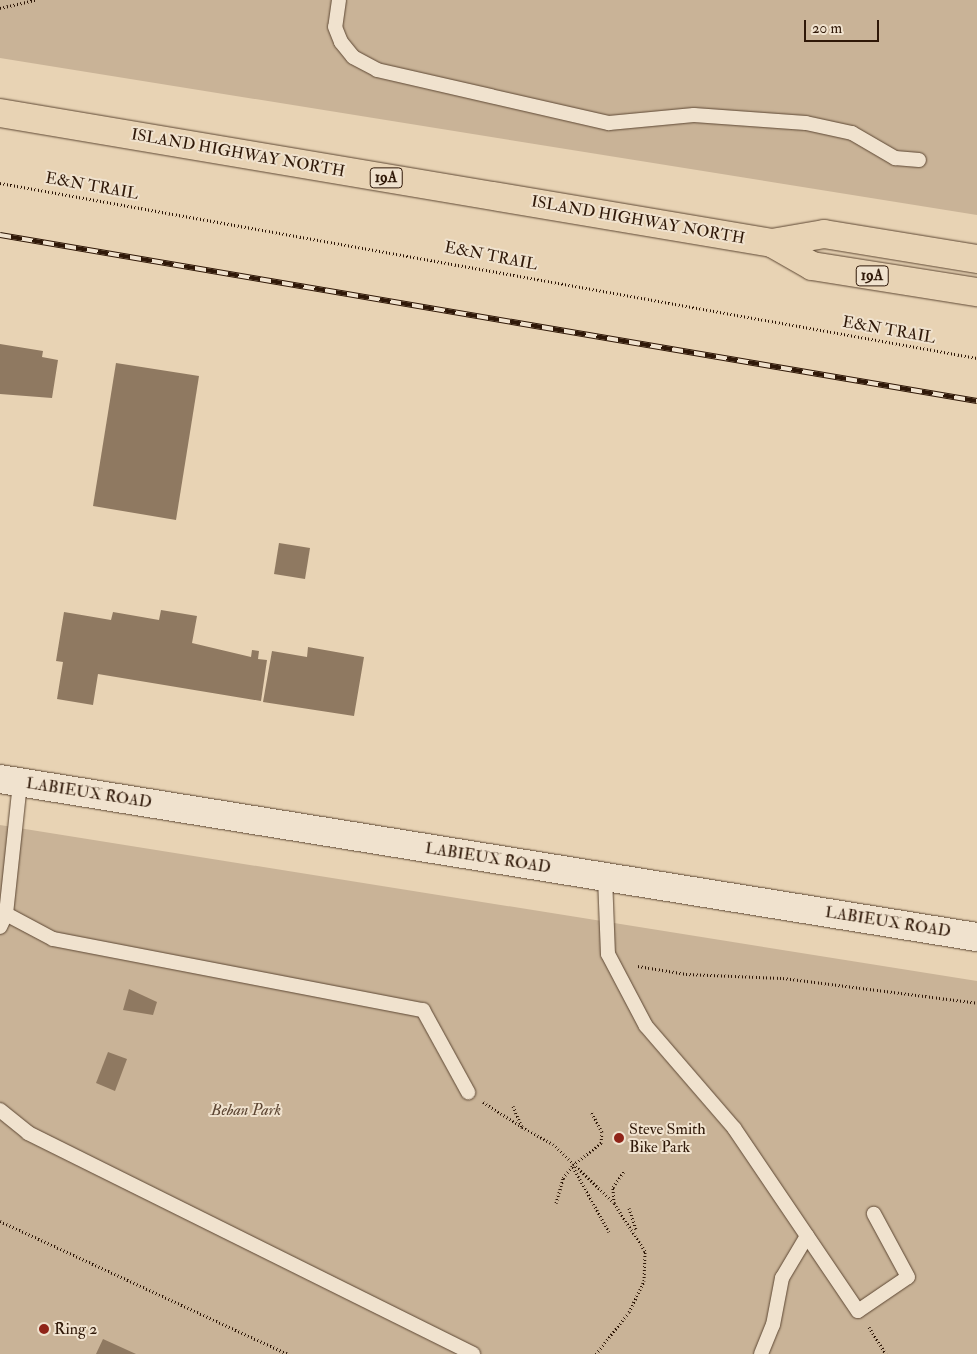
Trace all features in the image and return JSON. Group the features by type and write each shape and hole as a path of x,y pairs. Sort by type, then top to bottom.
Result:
{"main road":[{"name":"ISLAND HIGHWAY NORTH","path":"0,113 772,243 824,234 977,259"},
{"name":"ISLAND HIGHWAY NORTH","path":"772,243 812,266 977,292"}],"street":[{"name":"LABIEUX ROAD","path":"10,781 977,937"}],"lane":[{"path":"339,0 335,27 341,42 352,58 377,70 609,123 694,115 806,123 852,133 907,162 919,160"},
{"path":"10,781 3,920 53,940 423,1010 468,1092"},
{"path":"605,877 608,954 646,1026 734,1128 858,1311 908,1277 874,1214"},
{"path":"0,1110 28,1133 473,1354"},
{"path":"760,1354 773,1326 782,1278 807,1236"}],"path":[{"path":"0,8 36,0"},
{"name":"E&N TRAIL","path":"0,183 977,358"},
{"path":"608,954 621,964 686,974 783,978 977,1003"},
{"path":"468,1092 522,1128 553,1144 614,1203 636,1232"},
{"path":"512,1106 522,1128"},
{"path":"556,1203 562,1178 573,1165 601,1143 602,1132 592,1111"},
{"path":"573,1165 609,1232"},
{"path":"614,1203 613,1187 624,1171"},
{"path":"596,1354 629,1312 644,1281 645,1251 636,1232 629,1208"},
{"path":"0,1222 288,1354"},
{"path":"858,1311 886,1354"}],"green space":[{"path":"0,0 977,0 977,215 0,58"},
{"name":"Beban Park","path":"0,825 977,981 977,1354 0,1354"}],"building":[{"path":"0,344 43,351 42,357 58,360 52,398 0,394"},
{"path":"116,363 199,376 176,520 93,506"},
{"path":"279,543 310,548 305,579 274,574"},
{"path":"161,610 197,616 192,643 251,657 252,650 259,651 258,659 267,660 261,701 98,674 93,705 57,699 63,662 56,661 64,612 111,620 113,612 159,620"},
{"path":"308,647 364,657 354,716 263,702 272,651 307,657"},
{"path":"129,989 157,1002 153,1015 123,1010"},
{"path":"108,1052 127,1059 115,1091 96,1083"},
{"path":"103,1339 136,1354 96,1354"}],"railway":[{"path":"0,235 977,401"}],"place":[{"name":"Steve Smith Bike Park","path":"619,1138"},
{"name":"Ring 2","path":"44,1329"}]}
